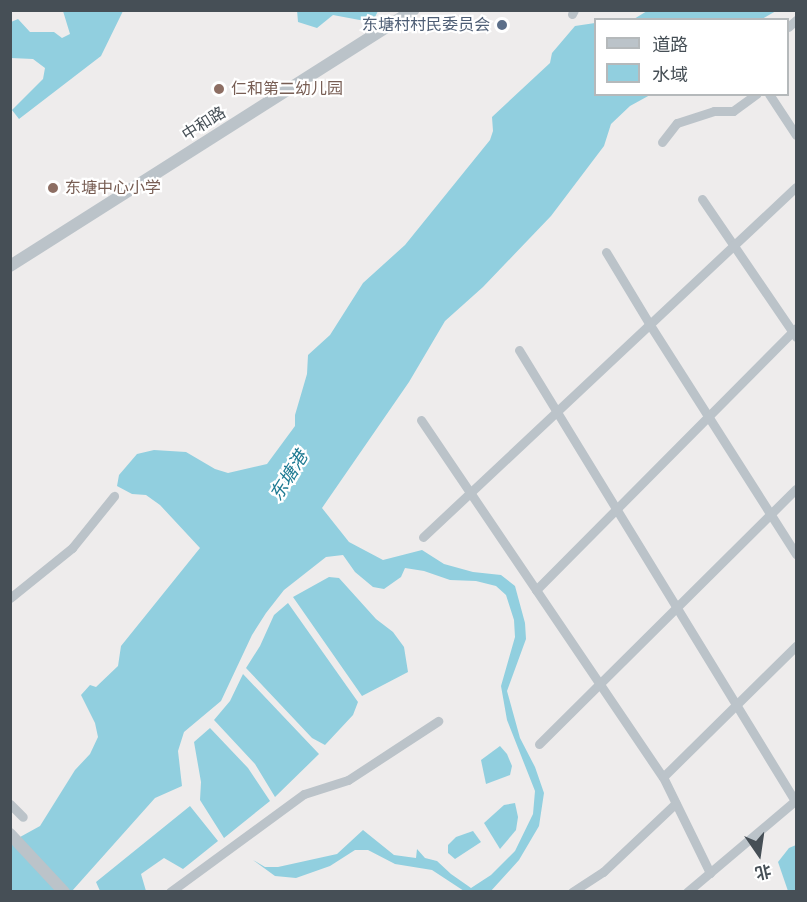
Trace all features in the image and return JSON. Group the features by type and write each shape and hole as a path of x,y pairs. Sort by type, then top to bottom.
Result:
{"street":[{"name":"中和路","path":"10,266 414,10"},
{"path":"662,142 677,123 714,111 733,111 753,96"},
{"path":"770,96 796,135"},
{"path":"423,537 796,187"},
{"path":"536,590 708,415 795,332 702,199"},
{"path":"606,252 796,554"},
{"path":"519,350 796,801 687,891"},
{"path":"421,420 663,777 710,873"},
{"path":"539,744 796,489"},
{"path":"10,598 72,548 114,496"},
{"path":"663,777 796,646"},
{"path":"170,891 304,794 348,780 438,722"},
{"path":"10,804 23,817"},
{"path":"572,891 603,872 676,804"},
{"path":"10,834 64,891"}],"water":[{"path":"297,10 378,11 375,17 365,21 333,15 317,28 298,22"},
{"path":"647,10 776,11 764,18 636,18"},
{"path":"63,11 123,11 101,56 19,119 12,110 43,79 45,68 33,59 11,58 11,22 18,19 30,32 54,32 62,38 70,34"},
{"name":"东塘港","path":"594,23 594,96 648,96 630,106 611,124 604,146 551,216 483,287 445,321 409,382 322,508 349,542 383,560 422,550 444,564 473,572 501,575 515,586 525,623 526,639 507,691 520,738 535,767 544,793 539,826 519,860 490,892 464,891 432,870 395,864 368,850 355,850 330,866 296,878 275,876 253,860 265,867 278,867 337,854 363,830 394,855 416,858 417,849 425,858 437,861 471,888 491,875 515,851 533,814 535,791 507,720 501,686 515,637 514,620 506,595 496,586 476,581 450,580 424,571 405,568 401,577 384,589 373,587 355,572 343,555 326,557 284,590 266,613 252,635 221,701 184,732 178,751 182,786 155,798 72,891 11,892 11,842 40,826 75,770 90,754 98,737 95,723 81,695 90,685 96,687 118,666 121,646 200,548 160,505 146,495 132,494 117,486 119,475 137,454 154,450 186,452 215,469 228,473 267,464 295,426 295,415 307,374 308,355 330,335 363,283 405,245 490,140 493,131 492,117 550,63 552,53 575,26"},
{"path":"329,577 339,578 376,619 393,632 404,647 408,672 362,696 293,597"},
{"path":"288,603 358,702 353,715 325,745 312,738 246,668 260,646 274,615"},
{"path":"243,674 319,754 275,797 255,764 214,720 230,701"},
{"path":"210,728 248,768 270,801 224,838 200,800 201,782 194,742"},
{"path":"500,746 507,754 512,766 510,775 486,784 481,760"},
{"path":"515,803 518,817 516,830 500,849 484,823 504,805"},
{"path":"190,806 218,841 183,869 164,858 141,874 146,891 100,891 96,882"},
{"path":"473,831 481,842 455,859 448,853 448,845 456,837"},
{"path":"796,845 796,891 788,891 778,862 789,848"}],"place":[{"name":"东塘村村民委员会","path":"502,25"},
{"name":"仁和第二幼儿园","path":"219,89"},
{"name":"东塘中心小学","path":"53,188"}]}
